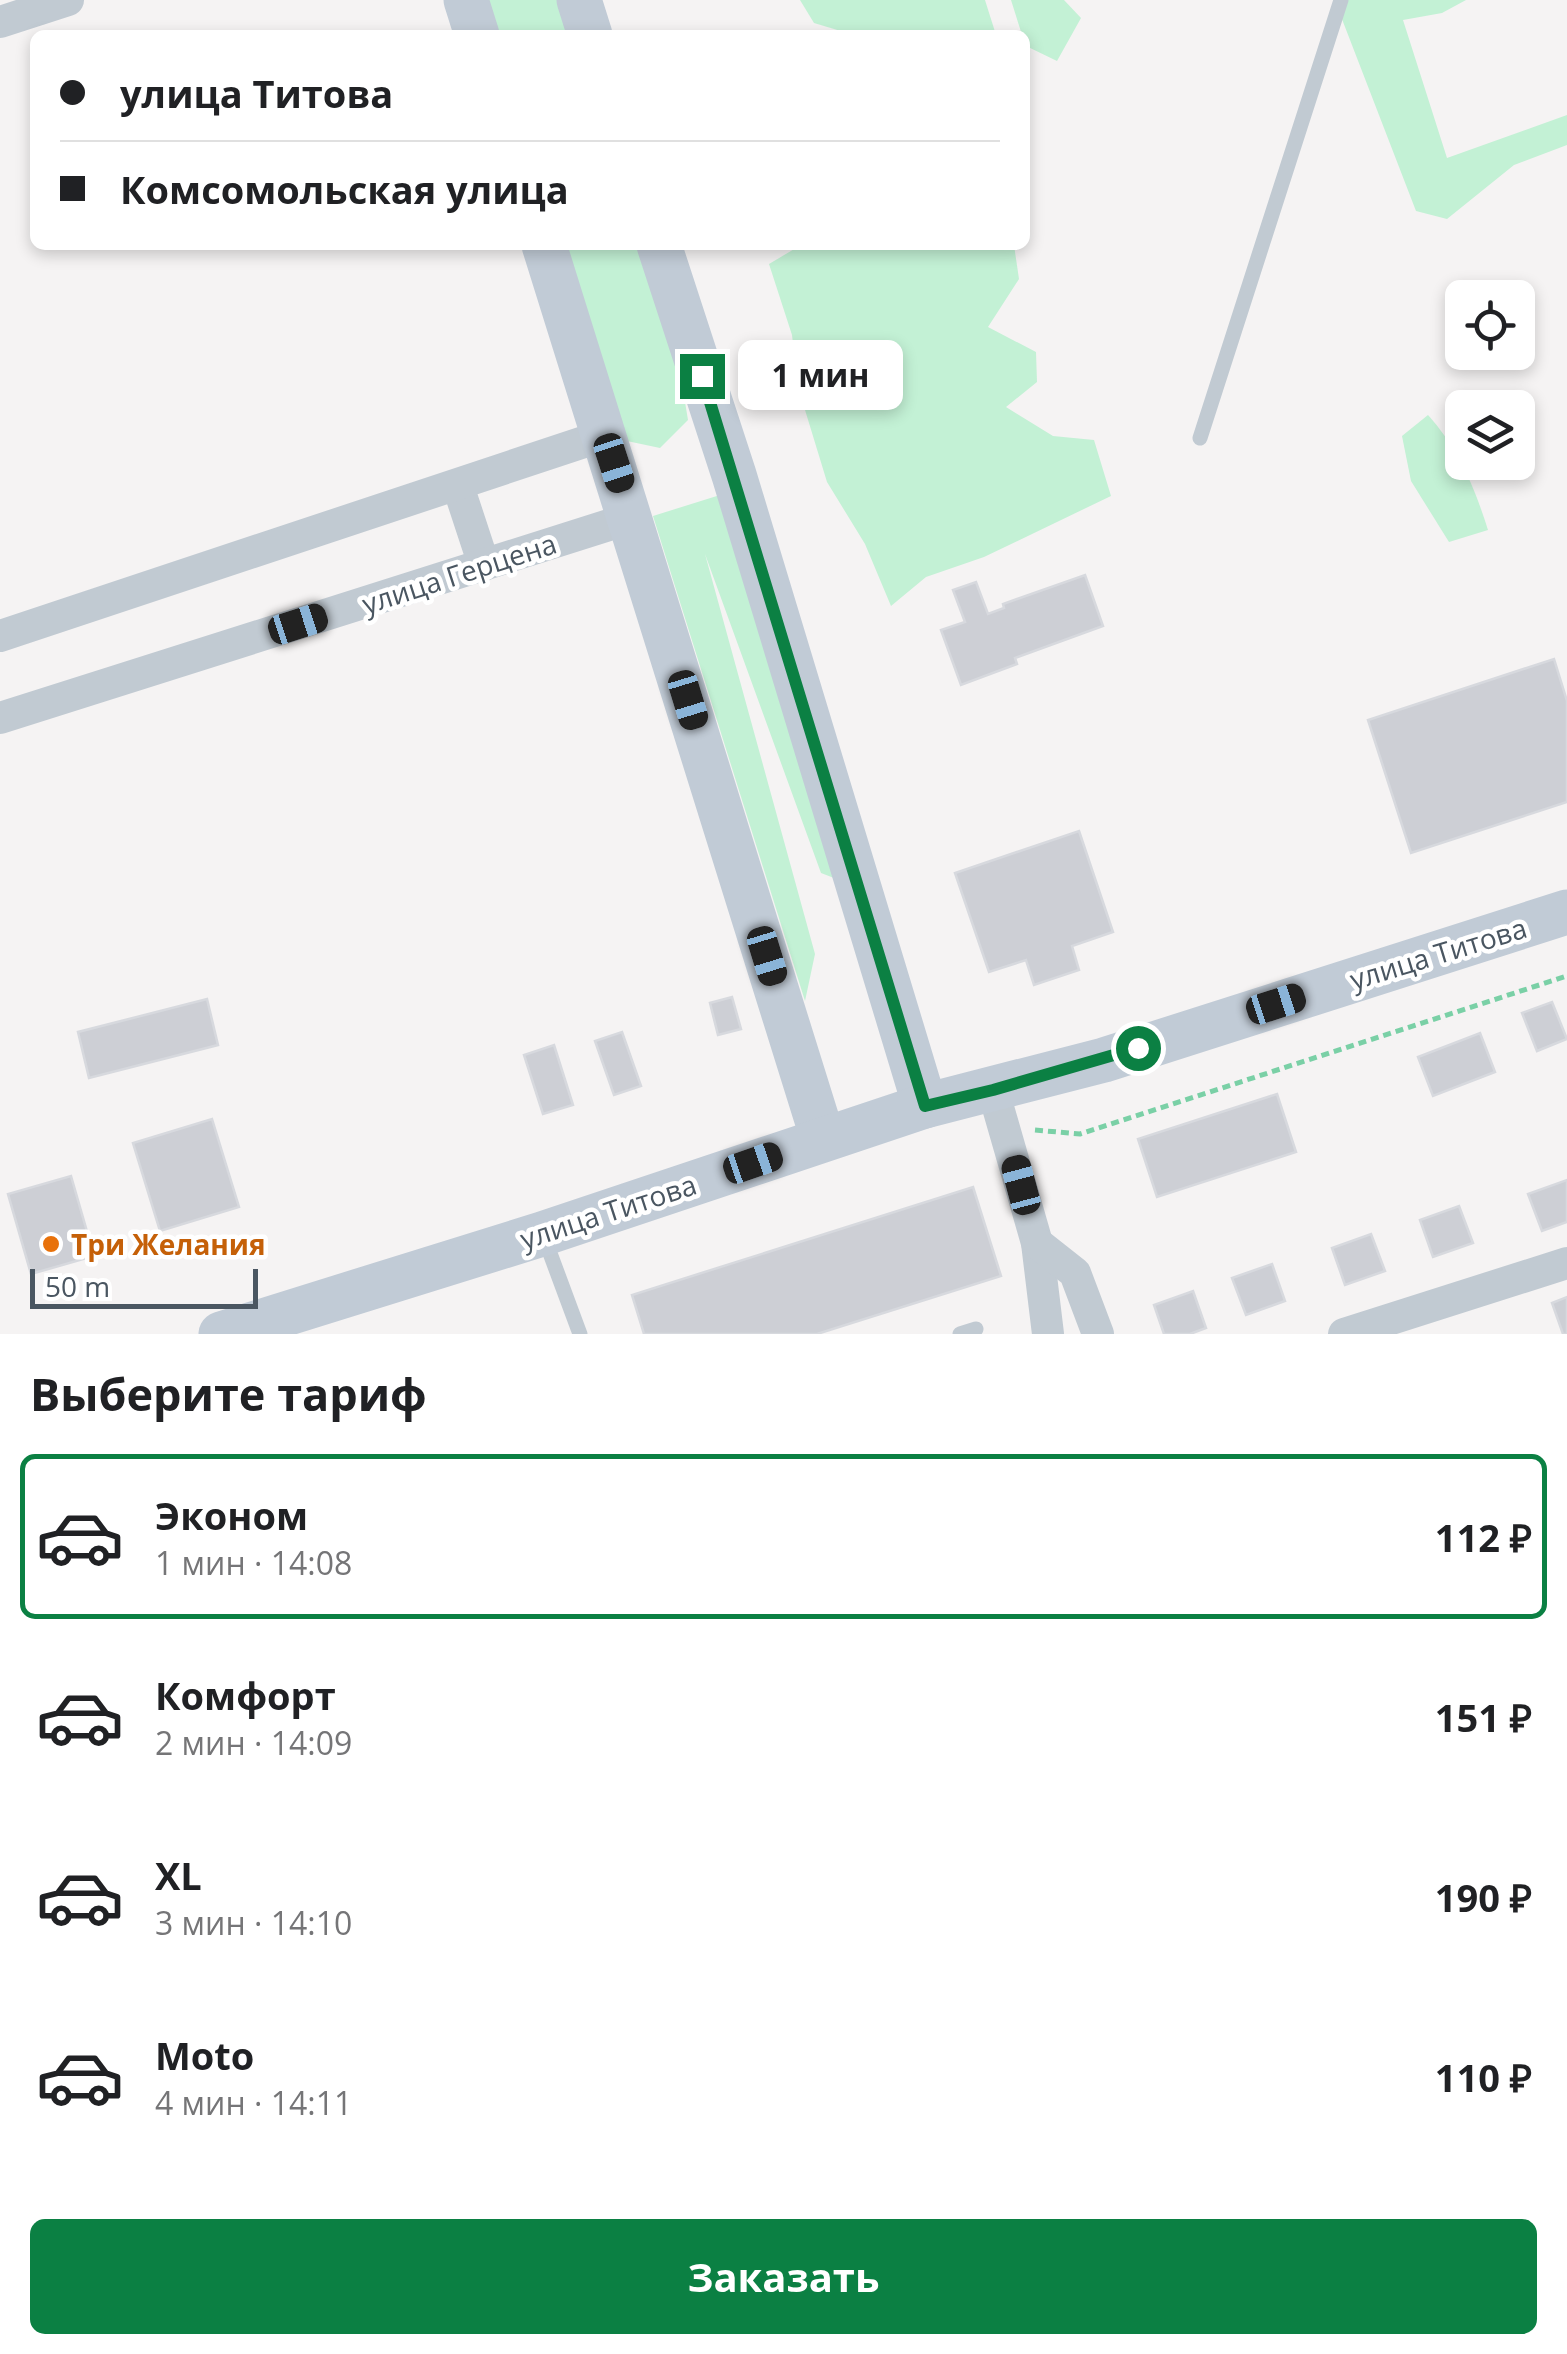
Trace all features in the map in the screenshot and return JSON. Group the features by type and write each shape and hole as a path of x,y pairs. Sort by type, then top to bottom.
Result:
{"street":[{"path":"0,22 68,0"},
{"path":"466,0 475,30"},
{"path":"579,0 588,30"},
{"path":"546,250 823,1139"},
{"path":"661,250 734,475 925,1106"},
{"path":"0,636 605,435"},
{"path":"458,486 484,565"},
{"name":"улица Герцена","path":"0,718 632,518"},
{"name":"улица Титова","path":"221,1334 542,1234 925,1106 999,1109 1104,1060 1567,912"},
{"path":"999,1109 1037,1243 1048,1334"},
{"path":"1037,1243 1076,1272 1098,1334"},
{"path":"1344,1334 1567,1263"}],"lane":[{"path":"1200,438 1342,0"},
{"path":"542,1234 580,1334"}],"path":[{"path":"999,1109 1080,1134 1567,976"}],"green space":[{"path":"488,0 565,0 575,30 497,30"},
{"path":"800,0 985,0 994,30 837,30 814,23"},
{"path":"1011,0 1064,0 1081,18 1057,61 1030,48 1030,30 1020,30"},
{"path":"1345,0 1466,0 1442,13 1403,20 1447,158 1567,115 1567,145 1514,165 1447,219 1416,211 1340,14"},
{"path":"565,250 646,250 688,420 660,448 627,441"},
{"path":"793,250 1015,250 1019,279 988,327 1036,352 1037,382 1006,407 1053,436 1094,440 1111,496 984,557 926,577 891,606 865,544 827,482 798,387 792,335 769,264"},
{"path":"1428,415 1445,438 1445,480 1469,480 1488,530 1449,542 1411,481 1402,436"},
{"path":"720,495 847,883 821,873 705,554 815,954 805,1001 653,516"}],"building":[{"path":"1085,575 1103,626 1015,658 1017,664 961,685 941,630 965,622 953,590 976,582 988,614 1004,608 1003,604"},
{"path":"1554,659 1567,701 1567,802 1411,853 1368,720"},
{"path":"1079,831 1113,932 1072,946 1079,970 1034,985 1026,960 989,972 955,873"},
{"path":"732,997 741,1029 718,1035 710,1003"},
{"path":"207,999 218,1045 89,1078 78,1032"},
{"path":"1552,1002 1567,1039 1537,1051 1522,1013"},
{"path":"622,1032 641,1086 614,1095 595,1041"},
{"path":"1480,1033 1495,1072 1433,1096 1418,1057"},
{"path":"554,1045 573,1105 543,1114 524,1055"},
{"path":"1277,1094 1296,1152 1157,1197 1138,1139"},
{"path":"212,1119 239,1207 160,1231 133,1143"},
{"path":"71,1176 94,1256 31,1274 8,1194"},
{"path":"1567,1180 1567,1222 1542,1231 1528,1194"},
{"path":"973,1187 1001,1276 817,1334 644,1334 632,1295"},
{"path":"1459,1206 1473,1243 1433,1257 1420,1220"},
{"path":"1371,1234 1385,1271 1345,1285 1332,1248"},
{"path":"1272,1264 1285,1301 1246,1315 1232,1278"},
{"path":"1193,1291 1206,1328 1190,1334 1164,1334 1154,1305"},
{"path":"1567,1297 1567,1334 1563,1334 1552,1303"}],"place":[{"name":"Три Желания","path":"51,1244"}],"route":[{"path":"702,376 925,1106 1138,1048"}]}
